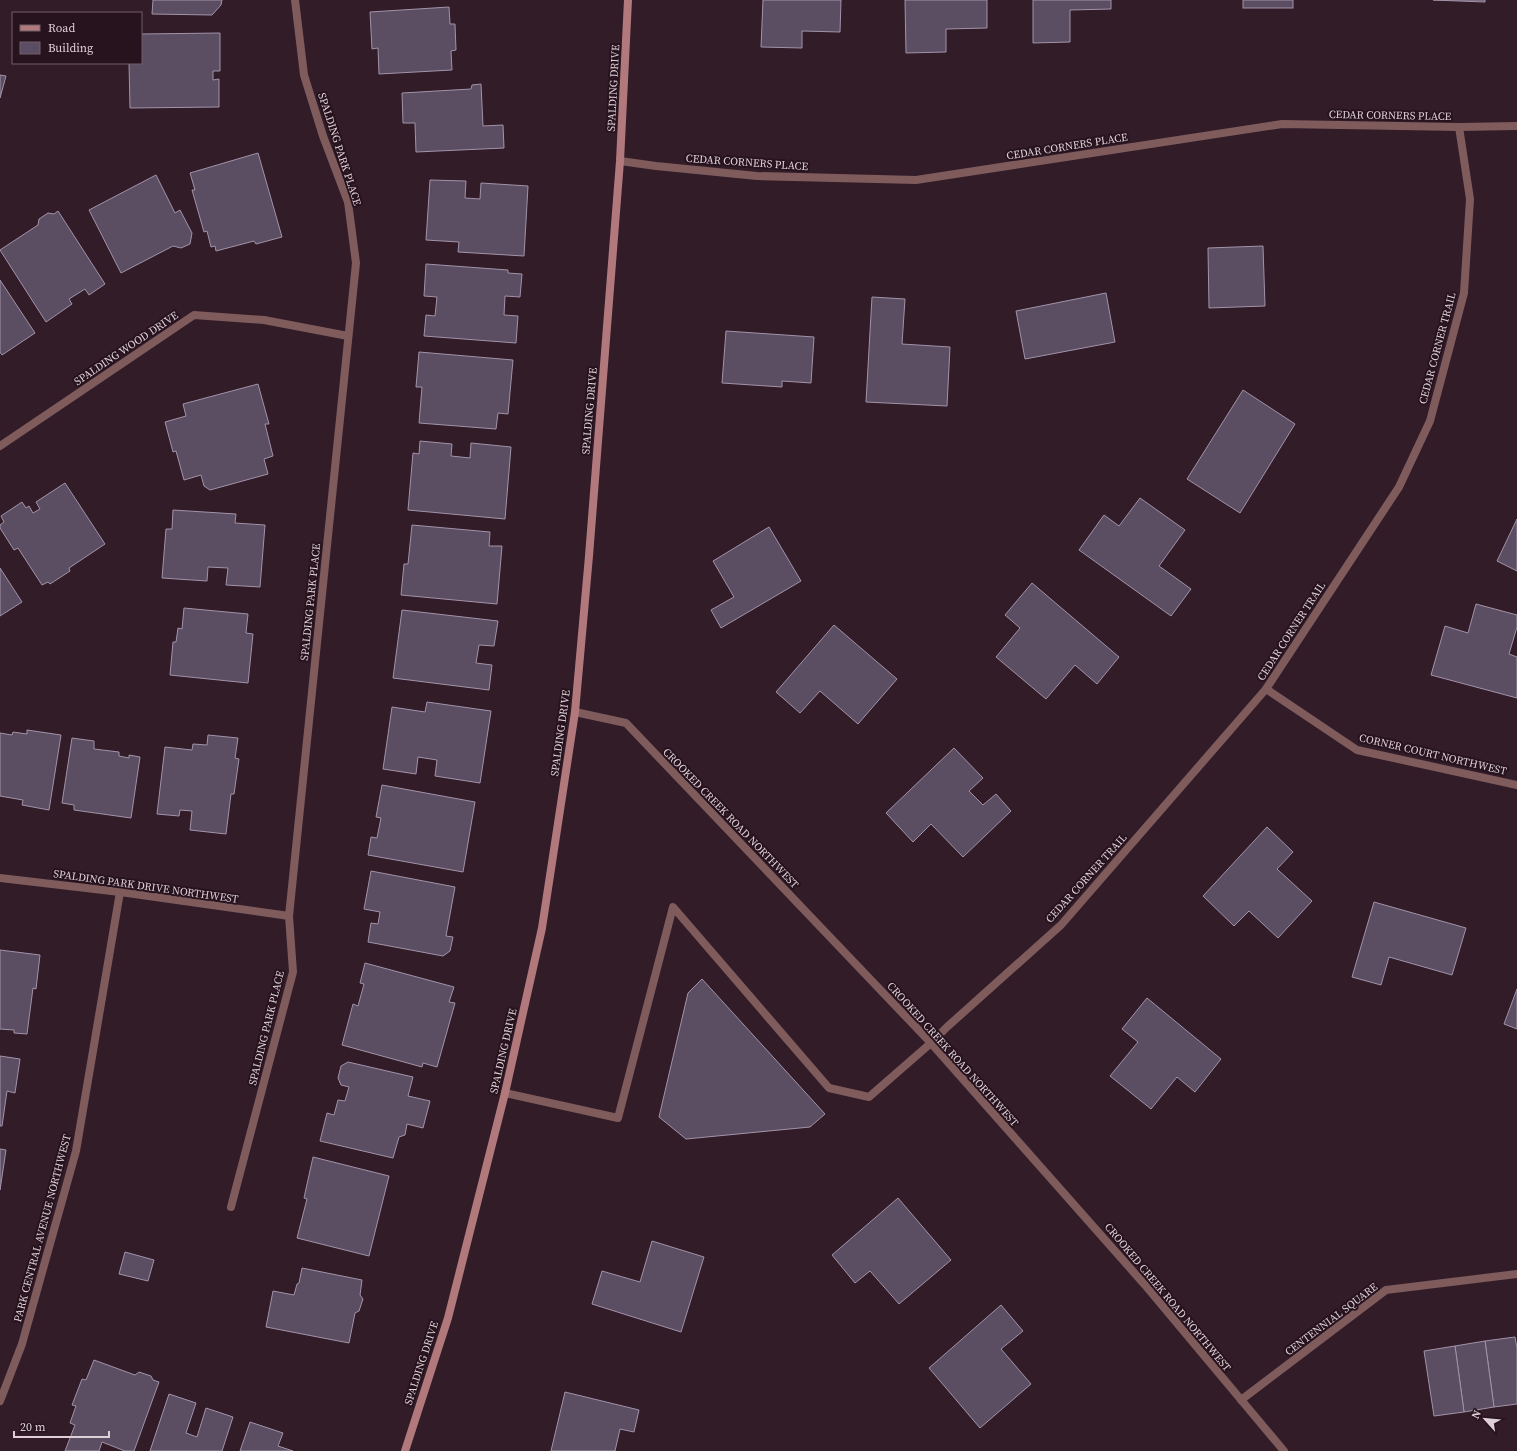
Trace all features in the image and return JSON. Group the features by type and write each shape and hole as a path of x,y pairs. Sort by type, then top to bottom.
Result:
{"main road":[{"name":"SPALDING DRIVE","path":"405,1451 448,1318 505,1093 542,928 575,712 589,556 620,161 628,0"}],"street":[{"name":"SPALDING PARK PLACE","path":"231,1207 293,972 289,916 356,263 348,202 323,136 304,75 295,0"},
{"name":"CEDAR CORNERS PLACE","path":"620,161 757,176 916,180 1282,124 1459,128 1517,126"},
{"name":"CEDAR CORNER TRAIL","path":"505,1093 618,1118 673,907 829,1088 869,1097 1062,925 1266,689 1399,487 1430,420 1464,293 1470,200 1459,128"},
{"name":"SPALDING WOOD DRIVE","path":"0,446 194,315 264,320 348,336"},
{"name":"CORNER COURT NORTHWEST","path":"1266,689 1357,750 1517,785"},
{"name":"CROOKED CREEK ROAD NORTHWEST","path":"575,712 626,723 931,1043 1145,1286 1284,1451"},
{"name":"SPALDING PARK DRIVE NORTHWEST","path":"0,878 120,892 289,916"},
{"name":"PARK CENTRAL AVENUE NORTHWEST","path":"0,1401 22,1344 76,1151 120,892"},
{"name":"CENTENNIAL SQUARE","path":"1241,1400 1386,1290 1517,1274"}],"building":[{"path":"153,0 222,0 221,5 212,15 152,14"},
{"path":"763,0 841,0 840,32 802,31 802,48 761,47"},
{"path":"905,0 987,0 987,28 946,29 946,52 906,53"},
{"path":"1033,0 1111,0 1111,9 1070,10 1070,42 1033,43"},
{"path":"1243,0 1293,0 1293,8 1243,8"},
{"path":"1433,0 1485,0 1485,2"},
{"path":"449,7 450,24 455,24 456,50 451,51 452,70 379,74 378,48 372,49 370,12"},
{"path":"220,33 220,71 213,71 213,80 219,79 219,107 130,108 129,64 142,64 142,34"},
{"path":"0,75 6,76 0,98"},
{"path":"481,84 483,126 503,125 504,148 416,152 415,123 403,123 402,93 471,89 472,85"},
{"path":"258,153 282,237 256,244 254,241 216,251 215,246 211,247 207,231 204,232 192,190 195,190 190,173"},
{"path":"156,175 175,213 180,210 192,233 190,244 181,248 173,246 121,273 89,210"},
{"path":"430,180 466,181 465,198 480,199 481,183 528,186 524,256 458,252 459,242 426,240"},
{"path":"58,211 105,284 89,295 85,289 69,299 72,304 46,322 0,250 38,225 39,219 48,213 54,214"},
{"path":"1263,246 1265,306 1209,308 1208,248"},
{"path":"426,264 508,270 508,273 522,274 520,297 505,296 504,315 518,316 516,343 424,336 426,315 435,316 437,297 424,296"},
{"path":"0,280 35,333 2,355 0,352"},
{"path":"1106,293 1115,342 1025,359 1016,311"},
{"path":"872,297 905,299 902,344 950,347 947,406 866,402"},
{"path":"726,331 814,337 811,383 782,381 782,387 722,383"},
{"path":"419,352 513,360 508,414 498,413 496,429 419,423 422,387 416,387"},
{"path":"258,384 269,424 265,424 273,456 264,459 268,474 210,490 204,486 201,475 184,480 176,451 173,452 165,422 186,416 183,404"},
{"path":"1243,390 1295,424 1240,513 1187,479"},
{"path":"420,441 452,444 451,456 470,458 471,443 511,447 505,519 408,510 413,453 419,454"},
{"path":"65,483 105,544 69,568 70,571 50,584 48,582 42,585 18,548 14,550 0,528 0,525 4,522 1,516 22,502 26,508 29,506 33,513 40,509 36,502"},
{"path":"1140,498 1185,530 1159,566 1191,589 1171,616 1079,550 1104,515 1119,526"},
{"path":"173,510 236,514 235,523 265,525 260,587 226,585 228,568 208,567 207,581 162,578 166,529 172,529"},
{"path":"1517,519 1517,571 1497,561"},
{"path":"412,525 490,532 489,546 502,546 497,604 401,595 404,564 408,564"},
{"path":"769,527 801,581 721,628 711,610 734,597 713,561"},
{"path":"0,568 22,602 0,616"},
{"path":"1032,583 1119,657 1097,684 1075,665 1046,699 996,657 1020,628 1005,615"},
{"path":"1476,604 1517,615 1517,627 1509,654 1517,657 1517,698 1431,675 1445,626 1468,633"},
{"path":"184,608 248,614 246,633 253,634 248,683 170,675 173,642 176,642 178,628 182,629"},
{"path":"402,610 498,621 494,646 479,645 476,663 492,665 489,690 393,678"},
{"path":"834,625 897,679 858,724 820,691 800,713 776,692"},
{"path":"427,702 491,711 480,783 435,776 437,760 418,757 416,774 383,769 392,707 425,712"},
{"path":"27,730 61,735 49,810 22,805 23,800 0,796 0,733 12,735 13,732 27,734"},
{"path":"208,735 238,738 235,758 239,759 234,794 231,794 226,834 190,830 192,811 180,810 179,816 157,814 165,747 192,750 193,744 207,745"},
{"path":"72,738 94,741 94,749 119,752 119,756 129,758 129,755 140,757 131,818 74,810 74,805 62,803"},
{"path":"954,748 983,778 969,791 983,805 996,794 1011,811 963,857 931,824 913,842 886,813"},
{"path":"382,785 475,802 463,872 368,855 371,837 377,838 381,818 376,817"},
{"path":"1267,827 1293,852 1277,869 1312,901 1278,938 1249,911 1234,926 1203,896"},
{"path":"371,871 455,887 446,936 453,937 450,951 443,956 368,942 371,923 378,924 380,912 364,909"},
{"path":"1374,902 1466,928 1452,975 1389,957 1381,985 1352,977"},
{"path":"0,950 40,955 36,989 33,988 27,1034 14,1033 14,1030 0,1029"},
{"path":"365,963 454,987 449,1002 455,1003 437,1067 423,1063 422,1067 342,1045 353,1004 358,1006 364,984 360,983"},
{"path":"702,979 825,1114 810,1127 686,1139 659,1117 688,993"},
{"path":"1517,989 1517,1029 1504,1024"},
{"path":"1147,998 1221,1059 1195,1092 1177,1077 1151,1109 1110,1076 1138,1042 1122,1029"},
{"path":"0,1056 20,1059 15,1093 7,1091 2,1126 0,1126"},
{"path":"348,1062 413,1077 408,1096 430,1101 423,1128 407,1124 405,1135 399,1137 393,1158 320,1141 327,1113 334,1115 338,1100 345,1101 349,1087 341,1085 338,1078 341,1066"},
{"path":"0,1149 6,1150 0,1190"},
{"path":"313,1157 389,1176 369,1256 297,1238 307,1199 304,1198"},
{"path":"898,1198 951,1260 899,1304 870,1271 855,1283 832,1255"},
{"path":"652,1241 704,1257 681,1332 592,1304 602,1271 640,1282"},
{"path":"125,1252 154,1260 148,1281 119,1274"},
{"path":"302,1268 362,1280 360,1295 363,1299 359,1311 355,1313 349,1343 266,1327 273,1291 294,1295 297,1284 299,1283"},
{"path":"1001,1305 1023,1331 1001,1349 1031,1384 980,1428 929,1368"},
{"path":"1515,1337 1517,1348 1517,1404 1494,1407 1485,1341"},
{"path":"1485,1341 1494,1407 1464,1412 1455,1346"},
{"path":"1455,1346 1464,1412 1434,1416 1424,1351"},
{"path":"94,1360 135,1375 139,1372 151,1376 153,1380 159,1382 134,1451 125,1451 102,1442 99,1451 65,1451 75,1425 70,1423 76,1406 72,1405 82,1379 86,1380"},
{"path":"565,1392 639,1410 634,1432 620,1429 615,1451 551,1451"},
{"path":"169,1394 196,1403 186,1433 197,1437 206,1408 233,1417 222,1451 150,1451"},
{"path":"250,1422 283,1433 278,1446 293,1451 240,1451"}]}
